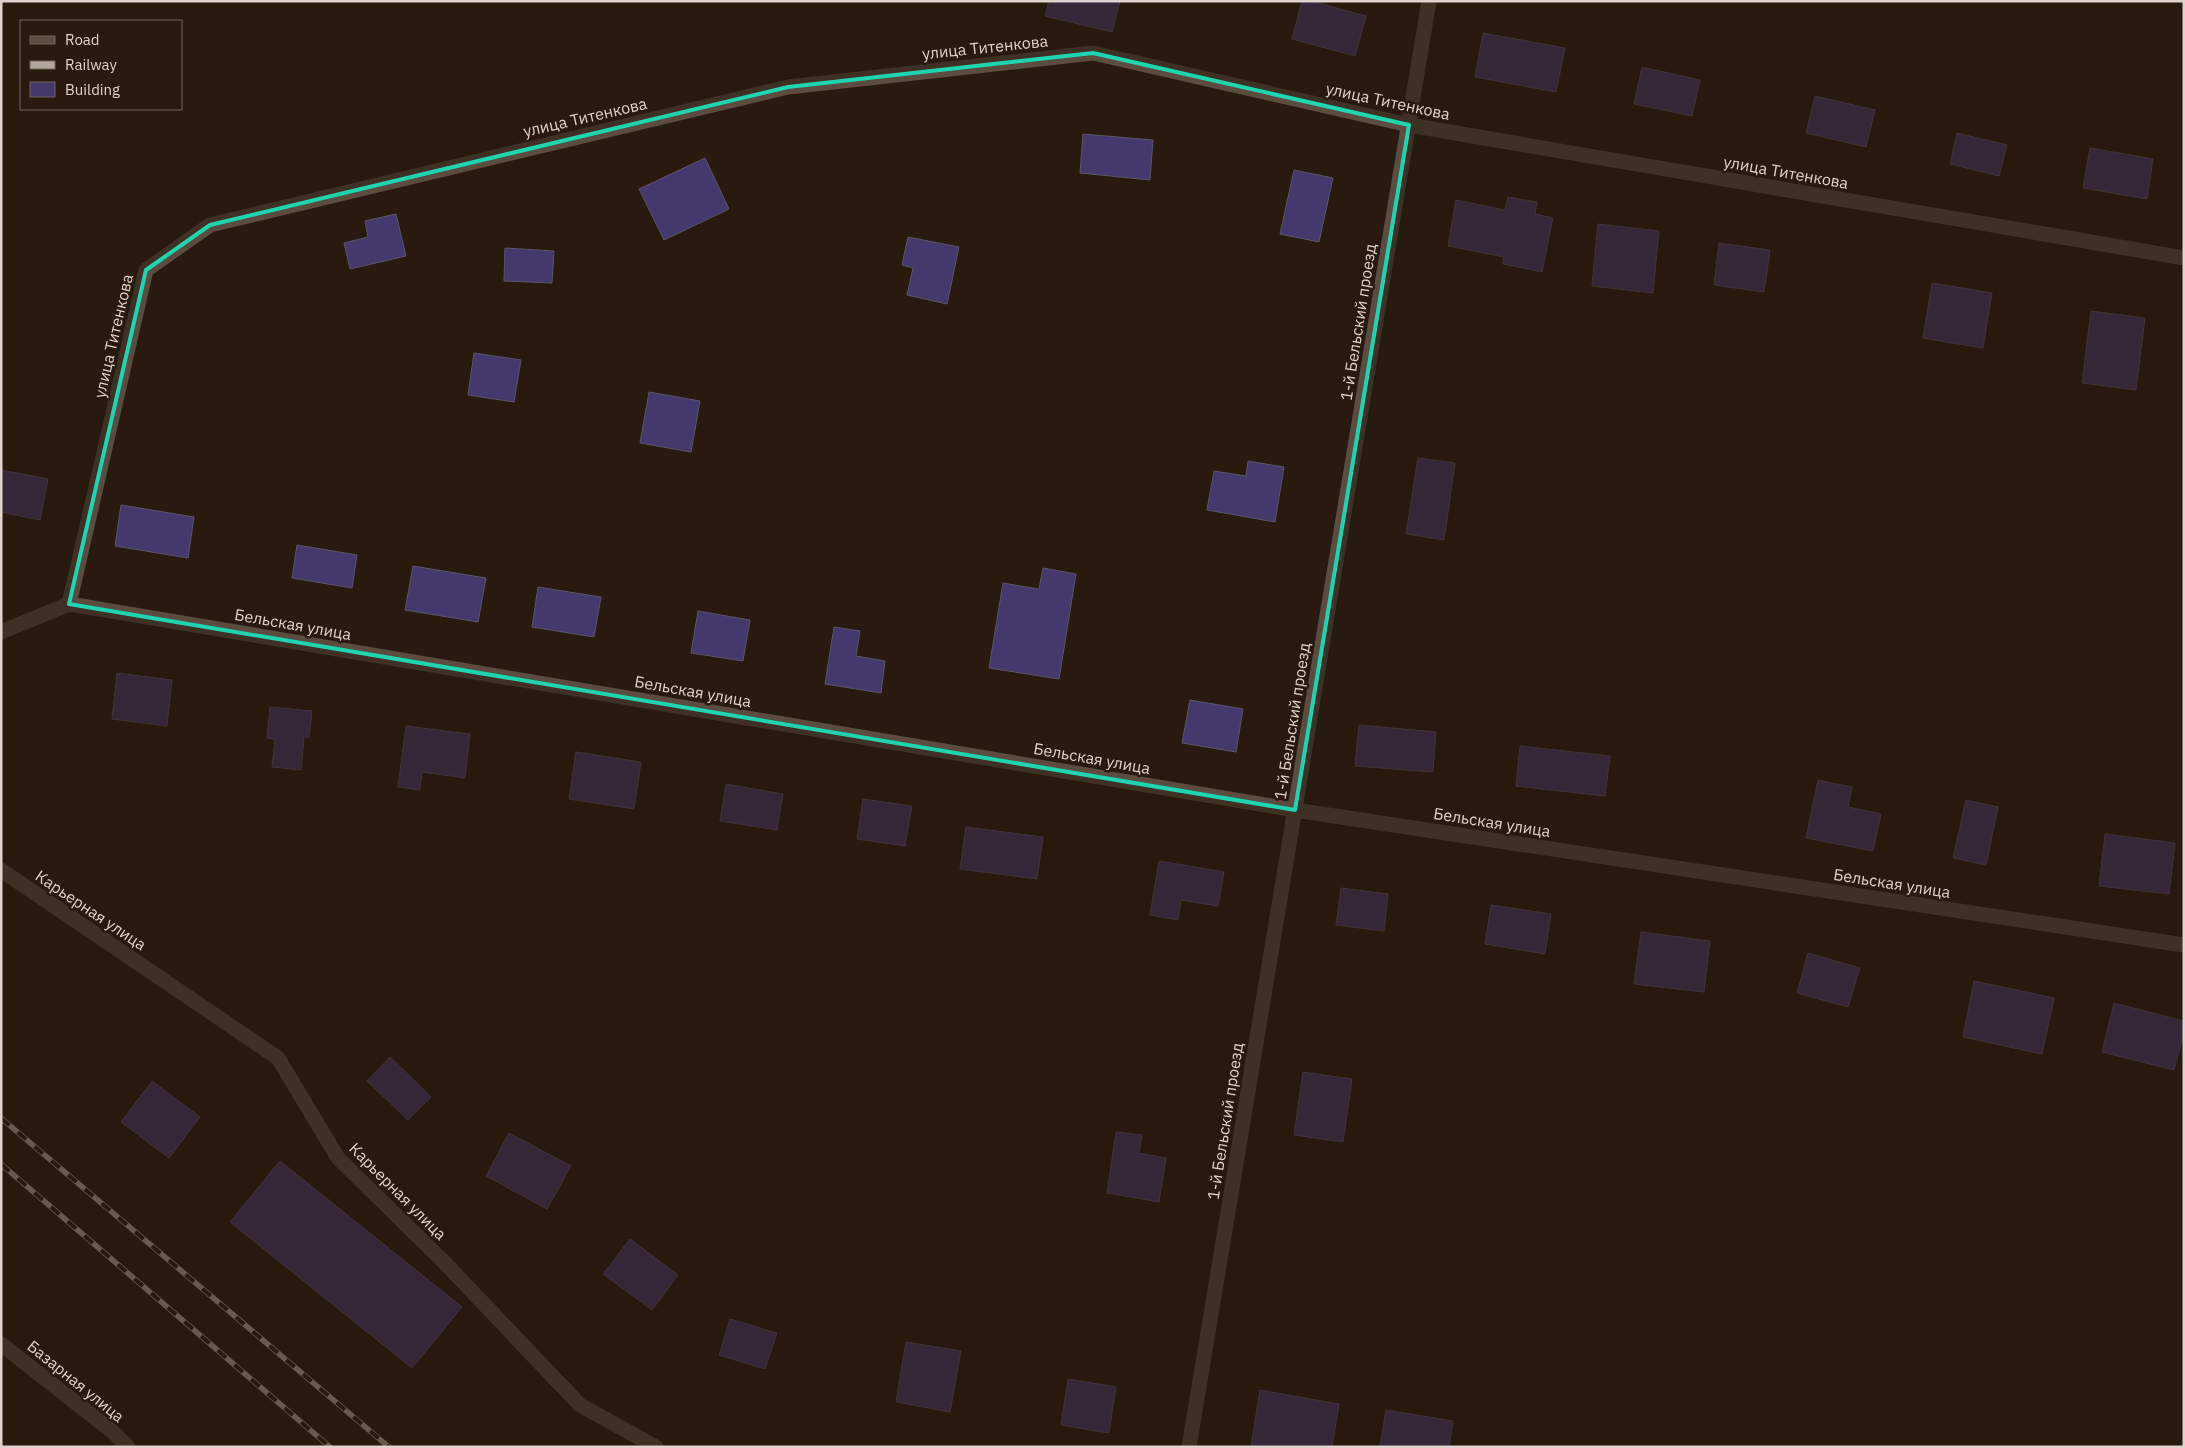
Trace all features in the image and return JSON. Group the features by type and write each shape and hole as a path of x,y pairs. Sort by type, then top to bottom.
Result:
{"street":[{"name":"1-й Бельский проезд","path":"1189,1447 1429,1"},
{"name":"улица Титенкова","path":"69,604 146,270 210,224 788,87 1093,53 1408,125 2184,258"},
{"path":"1,632 69,604"},
{"name":"Бельская улица","path":"69,604 1295,810 2184,945"},
{"name":"Карьерная улица","path":"1,870 278,1058 338,1158 445,1264 580,1405 656,1447"},
{"name":"Базарная улица","path":"1,1344 113,1432 128,1447"}],"highlighted area":[{"path":"1093,53 1409,125 1295,810 69,604 146,270 210,225 788,87"}],"building":[{"path":"1049,1 1120,1 1112,32 1045,16"},
{"path":"1302,1 1311,1 1366,16 1355,56 1292,39"},
{"path":"1483,33 1565,48 1556,92 1475,77"},
{"path":"1642,67 1700,80 1692,116 1634,104"},
{"path":"1815,96 1875,110 1866,147 1806,133"},
{"path":"1957,133 2007,145 1999,176 1950,164"},
{"path":"1083,134 1153,140 1150,180 1080,173"},
{"path":"2090,148 2153,159 2147,199 2083,188"},
{"path":"705,158 729,209 664,240 639,189"},
{"path":"1294,170 1333,178 1319,242 1280,234"},
{"path":"1508,197 1537,202 1535,214 1553,218 1542,272 1503,264 1504,257 1448,246 1456,200 1505,210"},
{"path":"396,214 406,256 350,269 344,243 368,237 365,221"},
{"path":"1598,224 1659,231 1653,293 1592,286"},
{"path":"908,237 959,247 947,304 907,295 913,268 902,265"},
{"path":"1719,243 1770,250 1764,292 1714,285"},
{"path":"505,248 554,251 552,283 504,281"},
{"path":"1932,283 1992,293 1983,348 1923,338"},
{"path":"2091,311 2145,318 2136,390 2082,383"},
{"path":"474,353 521,360 514,402 468,395"},
{"path":"649,392 700,401 691,452 640,443"},
{"path":"1418,458 1455,463 1444,540 1406,534"},
{"path":"1248,461 1284,467 1275,522 1207,510 1214,471 1246,476"},
{"path":"1,470 48,479 40,520 1,512"},
{"path":"121,505 194,517 188,558 115,546"},
{"path":"297,545 357,555 352,588 292,578"},
{"path":"413,566 486,578 478,622 405,610"},
{"path":"1043,568 1076,574 1059,679 989,668 1003,583 1039,589"},
{"path":"538,587 601,597 594,637 532,627"},
{"path":"698,611 750,620 743,661 691,653"},
{"path":"834,627 860,631 856,656 885,661 881,693 825,684"},
{"path":"117,673 172,680 167,726 112,719"},
{"path":"1190,700 1243,709 1236,752 1182,743"},
{"path":"270,707 312,711 309,737 304,737 301,770 272,767 275,739 267,738"},
{"path":"1359,725 1436,732 1433,772 1355,766"},
{"path":"406,726 470,734 465,778 422,772 420,790 398,787"},
{"path":"1520,746 1610,756 1605,796 1516,786"},
{"path":"576,752 641,762 634,809 569,799"},
{"path":"1818,780 1852,787 1848,807 1881,814 1873,851 1806,838"},
{"path":"726,784 783,794 777,830 720,821"},
{"path":"863,799 912,806 905,846 857,839"},
{"path":"1966,800 1998,807 1986,865 1953,858"},
{"path":"966,827 1043,837 1037,879 960,869"},
{"path":"2105,834 2175,843 2169,894 2099,886"},
{"path":"1159,861 1224,872 1218,906 1181,900 1178,920 1150,915"},
{"path":"1341,888 1388,894 1384,931 1336,925"},
{"path":"1491,905 1551,914 1545,954 1485,944"},
{"path":"1641,932 1710,941 1704,992 1634,984"},
{"path":"1808,953 1860,968 1848,1007 1797,993"},
{"path":"1974,981 2054,998 2042,1054 1963,1037"},
{"path":"2114,1003 2184,1021 2184,1032 2174,1070 2102,1052"},
{"path":"390,1057 431,1097 408,1120 367,1081"},
{"path":"1303,1072 1352,1079 1343,1142 1294,1135"},
{"path":"152,1081 200,1117 169,1158 121,1122"},
{"path":"1116,1132 1142,1135 1139,1153 1166,1158 1159,1202 1107,1193"},
{"path":"509,1133 571,1166 547,1209 486,1176"},
{"path":"280,1161 462,1307 412,1368 230,1222"},
{"path":"630,1239 678,1275 652,1310 603,1274"},
{"path":"730,1319 777,1333 765,1369 719,1355"},
{"path":"906,1342 961,1351 950,1412 896,1402"},
{"path":"1068,1379 1116,1387 1109,1433 1061,1425"},
{"path":"1260,1390 1339,1404 1332,1447 1251,1447"},
{"path":"1386,1410 1453,1421 1449,1447 1380,1447"}],"railway":[{"path":"1,1118 389,1447"},
{"path":"1,1164 330,1447"}]}
